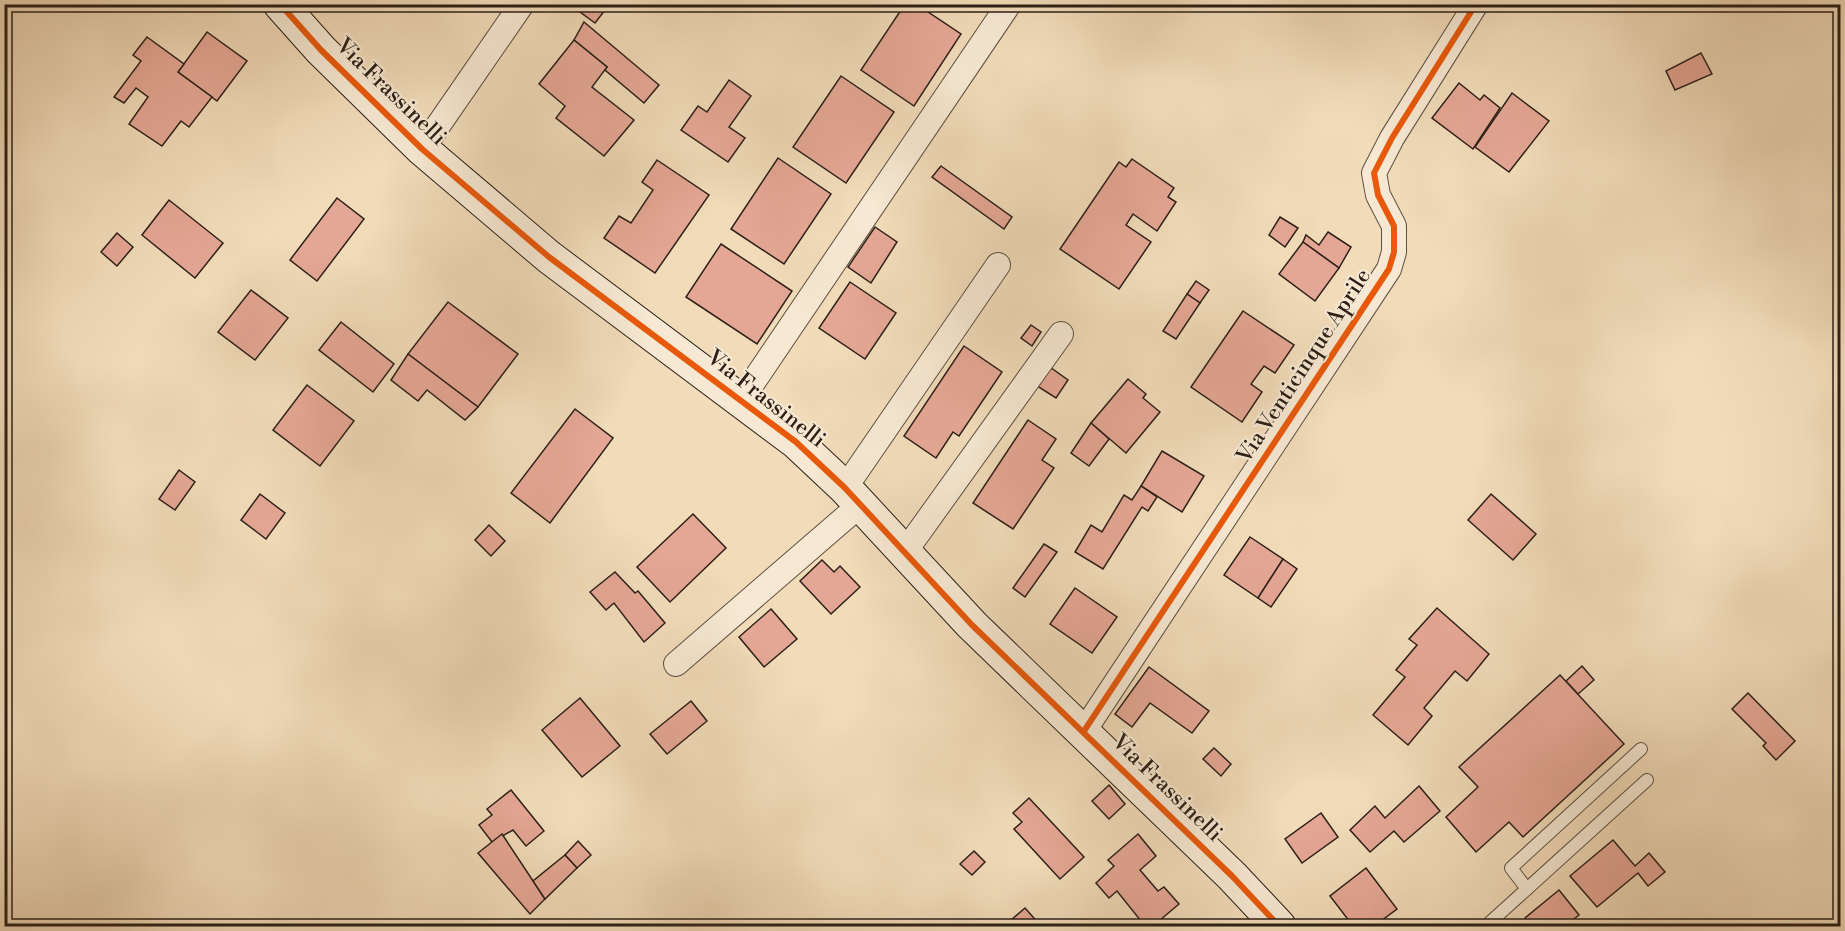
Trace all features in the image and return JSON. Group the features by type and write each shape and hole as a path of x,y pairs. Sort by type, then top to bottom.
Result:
{"street":[{"name":"Via Frassinelli","path":"280,4 321,50 422,148 549,257 796,442 852,496 972,625 1084,731 1279,927"},
{"name":"Via Frassinelli","path":"422,148 522,4"},
{"name":"Via Frassinelli","path":"741,400 1009,4"},
{"name":"Via Venticinque Aprile","path":"1084,731 1389,269 1394,252 1394,226 1378,195 1374,173 1392,138 1476,4"},
{"path":"676,664 852,496 998,265"},
{"path":"904,553 1061,334"}],"lane":[{"path":"1527,889 1510,868 1641,749"},
{"path":"1486,927 1647,780"}],"building":[{"path":"580,4 598,4 605,10 595,23 576,9"},
{"path":"905,4 916,4 961,34 914,106 861,70"},
{"path":"584,22 659,85 644,103 605,70 607,67 574,40"},
{"path":"207,32 247,61 217,101 178,72"},
{"path":"147,37 184,64 178,72 212,97 189,127 181,121 162,146 129,124 148,97 136,88 124,103 114,97 141,61 133,55"},
{"path":"574,40 607,67 592,87 634,120 604,156 556,118 565,106 539,84"},
{"path":"1701,53 1712,74 1675,90 1666,71"},
{"path":"841,76 894,112 846,183 793,147"},
{"path":"729,80 751,96 729,127 745,138 728,162 681,130 698,106 707,112"},
{"path":"1459,83 1480,100 1484,95 1500,108 1473,149 1432,118"},
{"path":"1512,93 1549,121 1509,172 1475,147"},
{"path":"778,158 831,194 784,264 731,229"},
{"path":"1132,159 1174,188 1168,197 1176,202 1157,231 1133,214 1126,225 1151,242 1119,289 1060,249 1119,162 1126,167"},
{"path":"657,160 709,195 655,273 604,238 619,216 631,223 653,190 642,182"},
{"path":"941,166 1012,217 1004,229 932,177"},
{"path":"337,198 364,219 317,281 290,260"},
{"path":"169,200 223,243 195,278 142,235"},
{"path":"1280,217 1298,228 1285,247 1269,235"},
{"path":"875,227 897,242 871,283 848,267"},
{"path":"1328,232 1351,247 1339,268 1303,242 1306,235 1319,245"},
{"path":"117,233 133,247 117,266 101,252"},
{"path":"1303,242 1339,268 1315,301 1279,274"},
{"path":"721,244 792,291 757,344 686,297"},
{"path":"1196,281 1209,290 1200,303 1187,294"},
{"path":"850,282 896,313 865,359 819,328"},
{"path":"251,290 288,318 255,360 218,332"},
{"path":"1187,294 1200,303 1176,339 1163,331"},
{"path":"448,302 518,354 478,407 408,354"},
{"path":"1243,311 1294,345 1275,373 1264,366 1251,384 1262,392 1242,422 1191,387"},
{"path":"341,322 394,364 373,392 319,350"},
{"path":"1031,325 1041,332 1032,346 1021,338"},
{"path":"964,346 1002,372 959,436 953,432 936,458 904,436"},
{"path":"408,354 478,407 465,420 427,390 418,401 391,380"},
{"path":"1047,365 1068,380 1056,398 1034,384"},
{"path":"1128,379 1146,394 1143,398 1160,412 1126,453 1091,423"},
{"path":"307,385 354,421 320,466 273,430"},
{"path":"575,409 613,438 550,523 511,493"},
{"path":"1028,420 1056,439 1042,460 1054,468 1013,529 973,503"},
{"path":"1091,423 1109,439 1089,466 1071,453"},
{"path":"1162,451 1204,476 1182,512 1141,486"},
{"path":"179,470 195,482 175,510 159,499"},
{"path":"1141,486 1157,497 1148,511 1142,507 1103,569 1075,552 1091,525 1102,532 1124,495 1132,500"},
{"path":"260,494 285,513 266,539 241,520"},
{"path":"1491,494 1536,534 1513,560 1468,520"},
{"path":"693,514 726,548 670,602 637,567"},
{"path":"489,525 505,541 491,556 475,540"},
{"path":"1250,537 1283,559 1258,598 1224,575"},
{"path":"1044,544 1057,552 1025,597 1013,588"},
{"path":"1283,559 1297,569 1271,607 1258,598"},
{"path":"822,560 834,572 840,566 860,587 831,614 800,581"},
{"path":"615,572 635,593 638,591 665,623 644,642 614,603 606,610 590,592"},
{"path":"1075,588 1117,617 1092,653 1050,624"},
{"path":"1437,608 1489,654 1467,681 1455,671 1424,708 1432,716 1408,745 1373,715 1405,677 1396,670 1417,645 1409,639"},
{"path":"771,609 797,639 764,667 739,637"},
{"path":"1582,666 1594,680 1578,694 1566,681"},
{"path":"1149,667 1209,711 1192,733 1150,703 1132,727 1115,714"},
{"path":"1560,675 1624,744 1523,837 1509,822 1476,852 1446,817 1478,787 1459,767"},
{"path":"1748,693 1795,741 1776,760 1763,746 1766,743 1732,709"},
{"path":"580,698 620,746 582,777 542,730"},
{"path":"691,701 707,721 667,754 650,734"},
{"path":"1214,748 1231,764 1221,776 1203,759"},
{"path":"1109,785 1125,804 1109,819 1092,801"},
{"path":"1419,786 1440,811 1404,842 1394,831 1370,852 1350,830 1375,806 1385,818"},
{"path":"511,790 544,831 526,846 513,830 492,842 479,825 492,815 487,809"},
{"path":"1029,798 1084,857 1060,879 1014,829 1022,822 1013,813"},
{"path":"1321,813 1338,837 1302,863 1285,839"},
{"path":"502,834 545,899 530,914 478,853"},
{"path":"1138,834 1156,856 1140,870 1158,891 1164,887 1179,904 1153,926 1145,926 1117,891 1109,898 1096,883 1114,866 1108,860"},
{"path":"1613,840 1635,866 1649,853 1665,872 1648,886 1638,873 1597,907 1570,876"},
{"path":"578,841 591,855 577,868 565,855"},
{"path":"974,851 985,862 972,875 960,864"},
{"path":"565,855 577,868 545,899 533,881"},
{"path":"1366,868 1397,909 1374,926 1353,926 1330,896"},
{"path":"1559,890 1579,915 1565,926 1531,926 1525,918"},
{"path":"1025,908 1041,926 1004,926"}],"cycle path":[{"path":"280,4 321,50 422,149 549,257 796,442 845,488 972,625 1232,876 1279,926"},
{"path":"1084,731 1389,269 1394,252 1394,226 1378,195 1374,173 1392,138 1476,4"}]}
